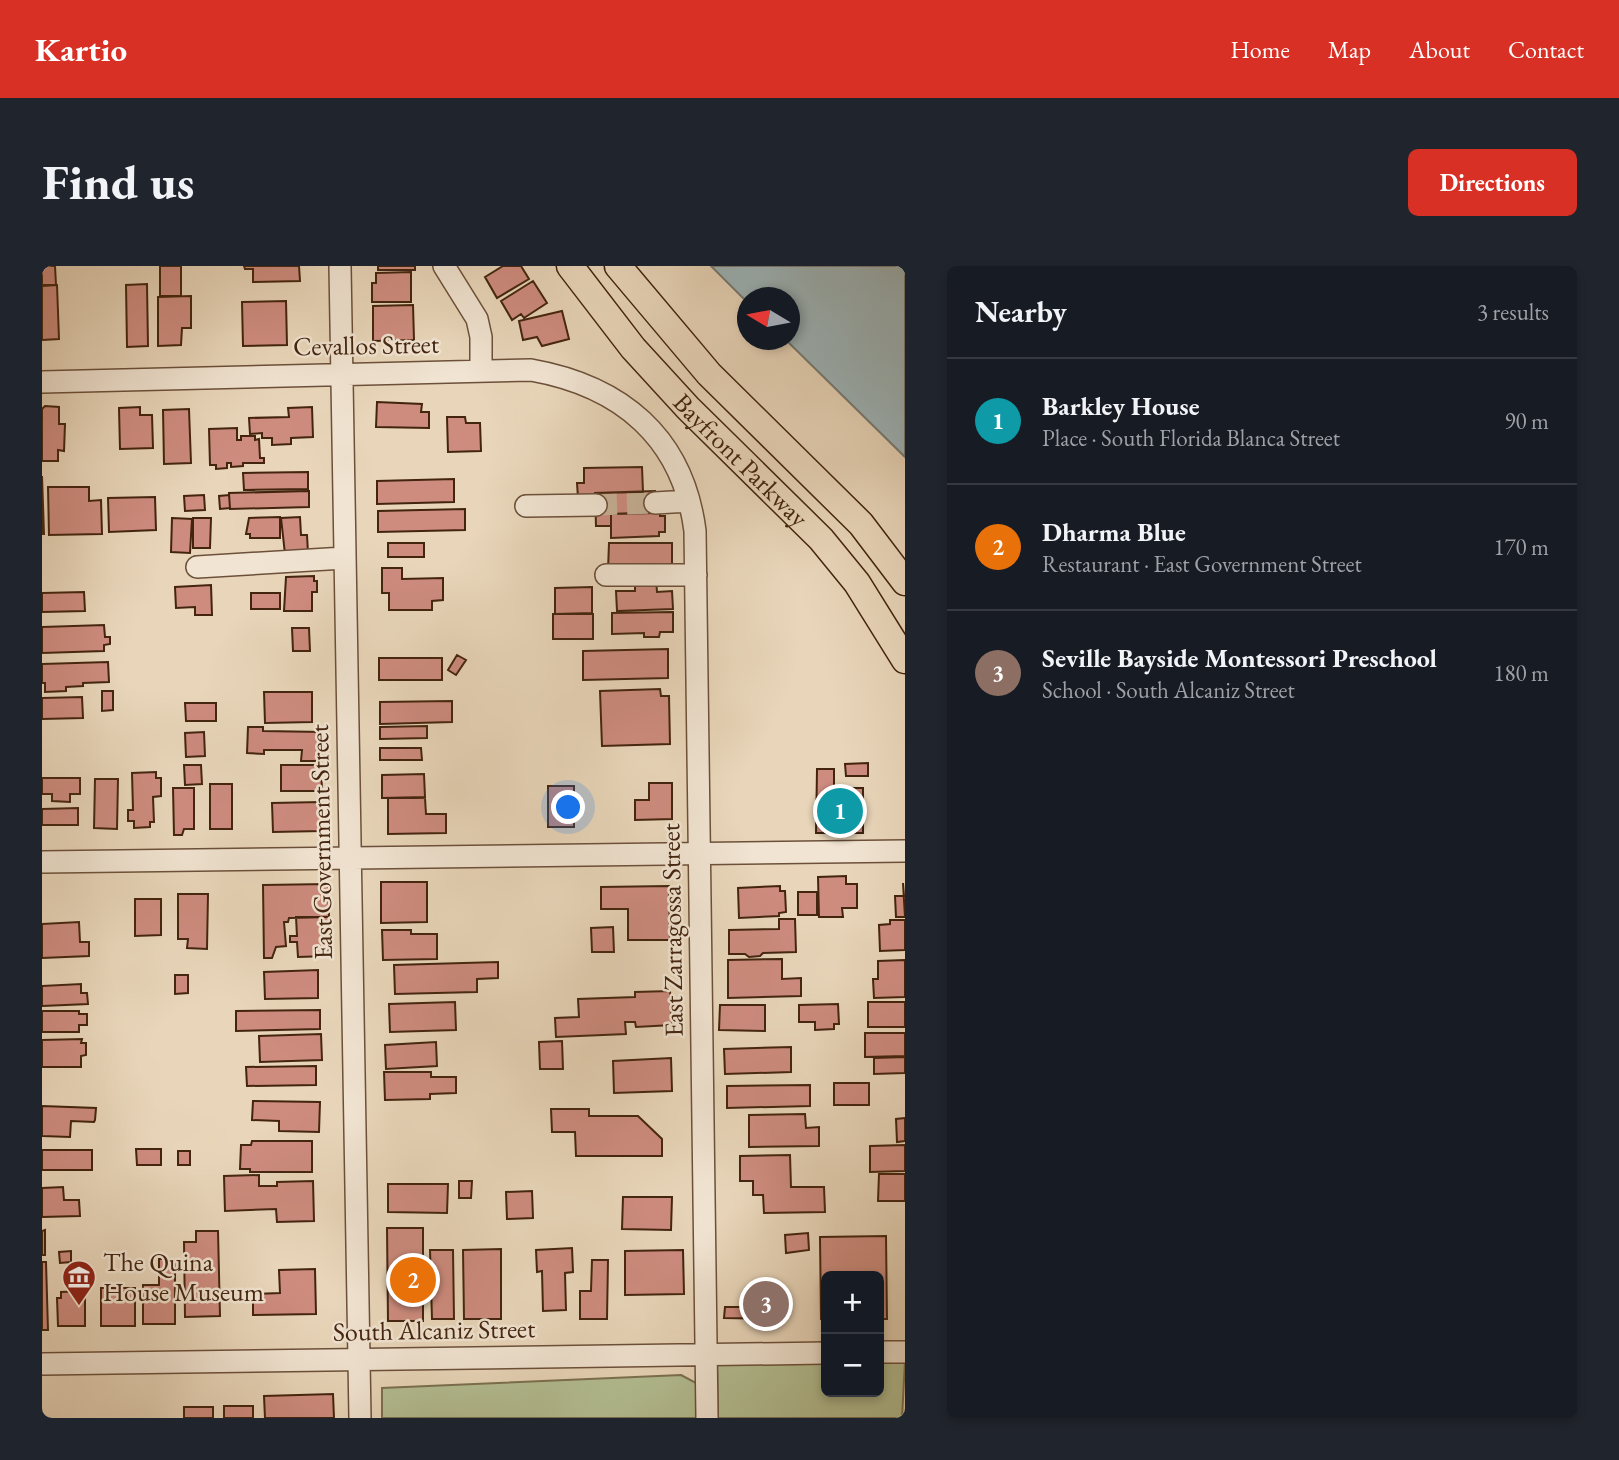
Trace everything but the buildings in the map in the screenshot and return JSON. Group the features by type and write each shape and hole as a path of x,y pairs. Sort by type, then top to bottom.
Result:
{"main road":[{"name":"Bayfront Parkway","path":"570,266 633,348 688,408 821,540 857,583 905,660"},
{"name":"Bayfront Parkway","path":"618,266 717,382 860,524 905,582"}],"street":[{"name":"East Government Street","path":"340,266 360,1418"},
{"path":"444,266 477,319 481,337 481,370"},
{"name":"Cevallos Street","path":"42,382 531,370 563,376 593,387 618,401 641,419 666,448"},
{"name":"East Zarragossa Street","path":"666,448 686,487 695,531 707,1418"},
{"path":"655,503 689,501"},
{"path":"526,506 596,505"},
{"path":"197,567 344,558"},
{"path":"606,575 696,575"},
{"path":"42,862 905,851"},
{"path":"884,1352 905,1352"},
{"name":"South Alcaniz Street","path":"42,1364 821,1353"}],"green space":[{"path":"905,1361 902,1418 718,1418 717,1364 821,1362 821,1397 884,1397 884,1362"},
{"path":"681,1375 698,1384 698,1418 382,1418 382,1388"}],"water":[{"path":"711,266 905,266 905,457 796,350 800,350 800,287 737,287 737,292"}],"tunnel":[{"path":"596,505 655,503"}],"place":[{"name":"Barkley House","path":"840,811"},
{"name":"Dharma Blue","path":"413,1280"},
{"name":"Seville Bayside Montessori Preschool","path":"766,1304"},
{"name":"The Quina House Museum","path":"79,1307"}]}
